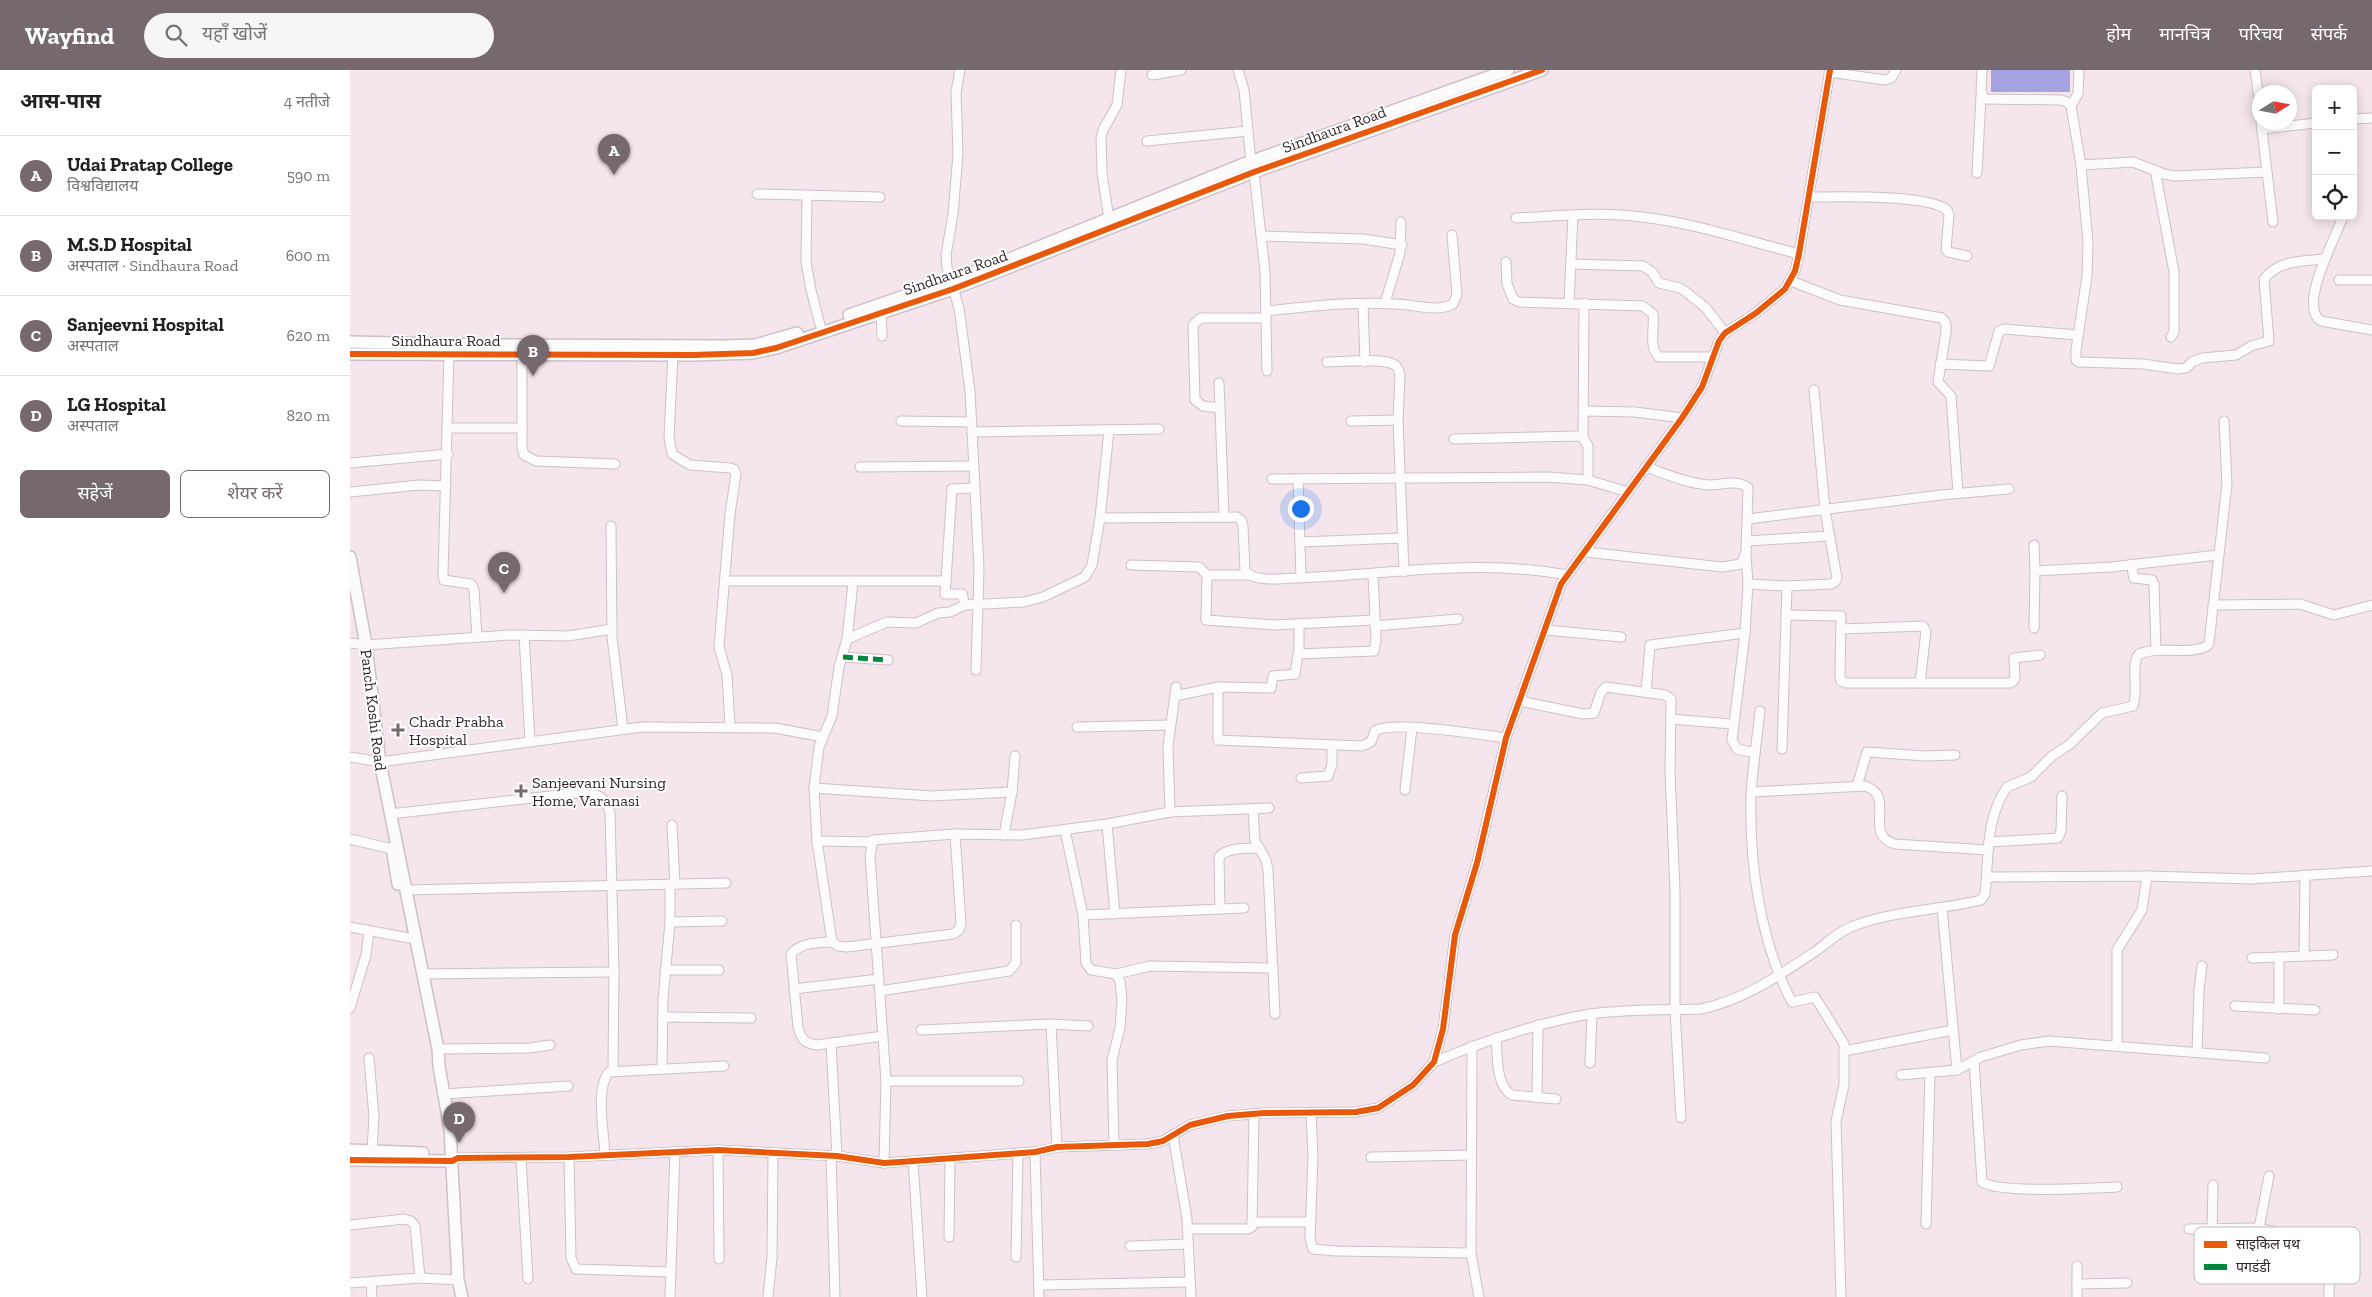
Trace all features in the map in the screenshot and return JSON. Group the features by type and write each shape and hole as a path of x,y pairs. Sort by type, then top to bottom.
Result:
{"street":[{"path":"960,70 956,100 958,154 953,214 946,255 961,319 972,422 978,604 976,670"},
{"path":"1109,219 1102,173 1101,139 1103,130 1117,105 1121,70"},
{"path":"1152,75 1181,70"},
{"path":"1238,70 1244,90 1262,236 1267,371"},
{"path":"350,342 491,345 747,345 786,337 952,285 997,264 1109,219 1508,70"},
{"name":"Sindhaura Road","path":"350,354 673,355 753,353 776,348 881,312 1252,167 1542,70"},
{"path":"1434,1062 1443,1029 1455,935 1477,863 1506,738 1561,584 1682,418 1702,387 1719,341 1725,332 1773,301 1791,281 1799,254 1830,71 1886,80 1891,78 1896,70"},
{"path":"1977,173 1982,70"},
{"path":"2071,106 2078,94 2079,70"},
{"path":"2256,70 2258,85"},
{"path":"1982,96 1988,100 2061,100 2071,106 2081,165 2088,243 2087,276 2076,360 2085,364 2143,364 2178,369 2186,368 2192,362 2202,358 2236,355 2251,346 2269,341 2263,288 2264,279 2269,272 2289,262 2325,259"},
{"path":"2357,120 2372,118"},
{"path":"2297,124 2312,123"},
{"path":"2262,130 2273,222"},
{"path":"1147,141 1248,131"},
{"path":"2081,165 2134,162 2174,176 2267,172"},
{"path":"2155,170 2174,272 2174,332 2171,337"},
{"path":"756,194 880,197"},
{"path":"807,195 807,268 820,325"},
{"path":"1809,197 1898,199 1940,205 1947,210 1949,215 1946,249 1952,253 1967,256"},
{"path":"1516,218 1600,214 1642,216 1699,228 1799,254"},
{"path":"1569,303 1573,215"},
{"path":"2343,220 2325,259 2313,308 2317,319 2372,330"},
{"path":"1385,303 1402,244 1401,222"},
{"path":"1220,408 1203,406 1195,400 1192,332 1193,325 1201,318 1385,303 1443,308 1453,304 1457,295 1452,235"},
{"path":"1262,236 1363,239 1402,244"},
{"path":"1506,262 1507,284 1513,299 1519,302 1626,304 1648,308 1653,314 1653,348 1655,354 1659,357 1714,357"},
{"path":"1571,264 1643,266 1652,272 1659,283 1680,288 1706,308 1725,332"},
{"path":"2339,280 2372,280"},
{"path":"1791,281 1840,300 1942,318 1946,324 1946,332 1938,382 1947,390 1952,404 1958,493"},
{"path":"1363,304 1365,362"},
{"path":"1584,304 1583,438 1588,446 1588,480"},
{"path":"881,312 882,336"},
{"path":"1940,364 1989,366 1998,335 2004,329 2078,336"},
{"path":"449,354 448,454 443,575 444,580 449,582 471,584 474,590 477,637"},
{"path":"522,355 522,447 524,455 529,459 615,464"},
{"path":"673,355 668,437 672,454 690,465 730,468 734,469 736,474 730,514 719,647 719,653 724,660 728,682 730,726"},
{"path":"1328,362 1384,361 1394,364 1398,368 1400,387 1398,420 1404,572"},
{"path":"1219,383 1224,516"},
{"path":"1748,584 1787,586 1835,582 1837,578 1825,510 1814,390"},
{"path":"1584,412 1635,412 1682,418"},
{"path":"1351,421 1398,420"},
{"path":"901,421 972,422"},
{"path":"350,1160 569,1157 718,1150 834,1155 884,1163 1036,1152 1057,1148 1148,1144 1163,1141 1173,1134 1202,1121 1254,1114 1356,1112 1378,1108 1397,1098 1413,1085 1434,1062 1472,1046 1538,1025 1592,1014 1715,1006 1750,992 1778,976 1852,926 1982,900 1985,894 1988,846 1993,818 2007,787 2032,777 2052,756 2069,745 2102,714 2133,706 2136,697 2136,657 2144,652 2156,650 2207,646 2210,638 2227,484 2224,421"},
{"path":"448,428 522,428"},
{"path":"972,432 1159,429"},
{"path":"847,639 887,622 916,623 938,613 950,612 965,605 1024,602 1043,597 1085,577 1092,565 1100,518 1109,430"},
{"path":"1454,439 1570,435 1583,438"},
{"path":"350,463 448,454"},
{"path":"860,467 974,466"},
{"path":"1646,467 1670,476 1706,485 1744,484 1748,488 1746,552 1748,584 1745,633 1732,724 1733,746 1737,749 1755,753"},
{"path":"1272,479 1548,477 1588,480 1628,492"},
{"path":"1298,479 1301,577"},
{"path":"350,492 419,485 446,486"},
{"path":"965,605 962,594 945,594 952,489 974,488"},
{"path":"1748,519 1958,493 2008,489"},
{"path":"1100,518 1224,516 1241,520 1243,526 1244,563 1248,575"},
{"path":"611,526 612,630 623,729"},
{"path":"1747,541 1830,536"},
{"path":"1300,542 1402,538"},
{"path":"2034,545 2034,628"},
{"path":"1586,552 1728,567 1741,564 1746,552"},
{"path":"2035,571 2218,555"},
{"name":"Panch Koshi Road","path":"350,557 366,645 380,762 394,834 399,847 438,1050 454,1158 458,1282 462,1297"},
{"path":"2131,564 2134,578 2152,580 2154,584 2156,650"},
{"path":"1131,565 1199,567 1207,575 1248,575 1261,578 1373,574 1501,566 1567,575"},
{"path":"1299,654 1374,651 1376,647 1373,574"},
{"path":"1207,575 1206,620 1274,625 1458,619"},
{"path":"725,581 946,582"},
{"path":"832,942 817,841 814,788 819,747 832,716 847,639 853,583"},
{"path":"1782,749 1787,586"},
{"path":"2213,605 2300,604 2334,615 2372,605"},
{"path":"1786,615 1841,616 1841,681 1920,684 2011,683 2015,678 2014,658 2040,655"},
{"path":"1170,812 1168,746 1176,692 1218,687 1271,688 1273,676 1295,674 1299,654 1300,624"},
{"path":"1842,629 1923,626 1926,631 1920,684"},
{"path":"350,642 366,645 477,637 568,636 612,630"},
{"path":"1546,630 1622,637"},
{"path":"1646,692 1650,645 1745,633"},
{"path":"524,635 530,741"},
{"path":"842,657 888,660"},
{"path":"1218,687 1218,740 1366,745 1371,742 1375,730 1379,728 1412,728 1506,738"},
{"path":"1520,701 1583,714 1597,710 1603,688 1615,687 1669,696 1672,704 1670,772 1675,891 1675,1010 1682,1118"},
{"path":"1760,711 1752,792 1756,876 1768,942 1778,976 1792,1002 1815,997 1844,1044 1844,1085 1836,1121 1841,1297"},
{"path":"1671,720 1732,724"},
{"path":"350,757 380,762 623,729 676,725 775,728 823,737"},
{"path":"1077,727 1170,725"},
{"path":"1406,790 1412,728"},
{"path":"1301,778 1328,776 1332,765 1332,745"},
{"path":"1857,786 1867,752 1955,756"},
{"path":"1004,835 1012,792 1015,756"},
{"path":"1752,792 1857,786 1872,788 1877,795 1880,805 1880,832 1887,842 1895,844 1988,846 2058,838 2061,831 2062,796"},
{"path":"814,788 932,796 1012,792"},
{"path":"390,814 593,793 602,796 607,802 610,812 614,972 613,1070 604,1080 601,1100 605,1154"},
{"path":"817,841 872,842 877,839 955,834 1022,835 1107,824 1170,812 1269,808"},
{"path":"1253,809 1255,841 1266,860 1268,870 1275,1014"},
{"path":"1107,824 1115,914"},
{"path":"662,1068 662,1017 672,884 672,825"},
{"path":"1065,830 1083,915 1086,963 1091,970 1116,974 1150,966 1274,968"},
{"name":"Panch Koshi Road","path":"394,834 392,849 431,1052 439,1066"},
{"path":"883,1036 808,1044 801,1038 794,989 792,954 796,948 808,944 832,942 838,946 847,947 874,942 952,934 959,930 961,923 955,834"},
{"path":"350,839 392,849"},
{"path":"872,842 870,856 874,942 879,979 886,1081 884,1163"},
{"path":"1220,909 1219,857 1228,850 1258,848"},
{"path":"1987,877 2147,876 2252,879 2372,871"},
{"path":"2304,956 2306,875"},
{"path":"2117,1045 2117,950 2142,910 2147,876"},
{"path":"406,890 726,883"},
{"path":"1083,915 1244,908"},
{"path":"1942,908 1957,1070"},
{"path":"670,922 722,921"},
{"path":"880,991 1009,971 1016,963 1016,925"},
{"path":"350,927 409,938"},
{"path":"350,1008 366,954 369,931"},
{"path":"2252,958 2333,955"},
{"path":"2278,957 2279,1009"},
{"path":"2197,1052 2199,990 2202,966"},
{"path":"665,970 719,970"},
{"path":"422,974 614,972"},
{"path":"1114,1145 1112,1060 1120,1028 1122,1000 1120,980 1116,974"},
{"path":"794,989 879,979"},
{"path":"2235,1006 2315,1010"},
{"path":"1590,1063 1592,1014"},
{"path":"662,1017 751,1018"},
{"path":"1051,1024 1057,1148"},
{"path":"921,1030 1051,1024 1088,1026"},
{"path":"1537,1098 1538,1025"},
{"path":"1844,1050 1953,1030"},
{"path":"1496,1038 1500,1077 1507,1092 1512,1095 1556,1100"},
{"path":"1901,1075 1957,1070 1974,1061 2036,1041 2117,1045 2265,1058"},
{"path":"831,1043 835,1297"},
{"path":"438,1050 550,1046"},
{"path":"1472,1046 1471,1253 1479,1297"},
{"path":"369,1058 374,1117 372,1151"},
{"path":"1974,1061 1982,1182 1990,1186 2039,1190 2117,1187"},
{"path":"613,1070 724,1066"},
{"path":"1926,1224 1930,1073"},
{"path":"886,1081 1019,1081"},
{"path":"444,1094 568,1086"},
{"path":"1311,1112 1313,1156 1310,1244 1313,1249 1471,1253"},
{"path":"1188,1229 1248,1229 1252,1227 1254,1114"},
{"path":"1173,1134 1181,1174 1188,1229 1191,1297"},
{"path":"350,1150 454,1158"},
{"path":"718,1150 719,1259"},
{"path":"670,1297 675,1152"},
{"path":"1036,1152 1039,1297"},
{"path":"768,1297 772,1258 773,1153"},
{"path":"1016,1257 1018,1153"},
{"path":"1371,1157 1471,1155"},
{"path":"569,1157 571,1258 576,1269 670,1272"},
{"path":"522,1158 528,1279"},
{"path":"949,1237 950,1158"},
{"path":"913,1161 922,1297"},
{"path":"2259,1227 2269,1176"},
{"path":"2212,1227 2213,1185"},
{"path":"350,1225 404,1219 411,1221 415,1226 420,1278"},
{"path":"1252,1222 1311,1222"},
{"path":"2188,1229 2194,1229"},
{"path":"1130,1246 1188,1244"},
{"path":"2077,1266 2077,1297"},
{"path":"350,1283 420,1278 458,1282 457,1297"},
{"path":"371,1282 372,1297"},
{"path":"1039,1285 1190,1282"},
{"path":"2077,1284 2127,1283"},
{"path":"2328,1284 2329,1297"}],"water":[{"path":"1991,70 2070,70 2070,92 1991,92"}],"marked path":[{"path":"843,657 888,660"}],"cycle path":[{"path":"350,354 693,355 753,353 776,348 953,289 1254,172 1542,70"},
{"path":"350,1160 452,1161 458,1158 569,1157 718,1150 837,1156 884,1163 900,1162 1035,1152 1057,1147 1148,1144 1163,1141 1190,1125 1228,1116 1264,1113 1356,1112 1378,1108 1413,1085 1434,1062 1443,1029 1455,935 1477,863 1506,738 1561,584 1682,418 1702,387 1719,341 1725,333 1756,313 1785,289 1795,271 1830,70"}],"place":[{"name":"Udai Pratap College","path":"614,175"},
{"name":"M.S.D Hospital","path":"533,376"},
{"name":"Sanjeevni Hospital","path":"504,593"},
{"name":"Chadr Prabha Hospital","path":"398,730"},
{"name":"Sanjeevani Nursing Home, Varanasi","path":"521,791"},
{"name":"LG Hospital","path":"459,1143"}]}
